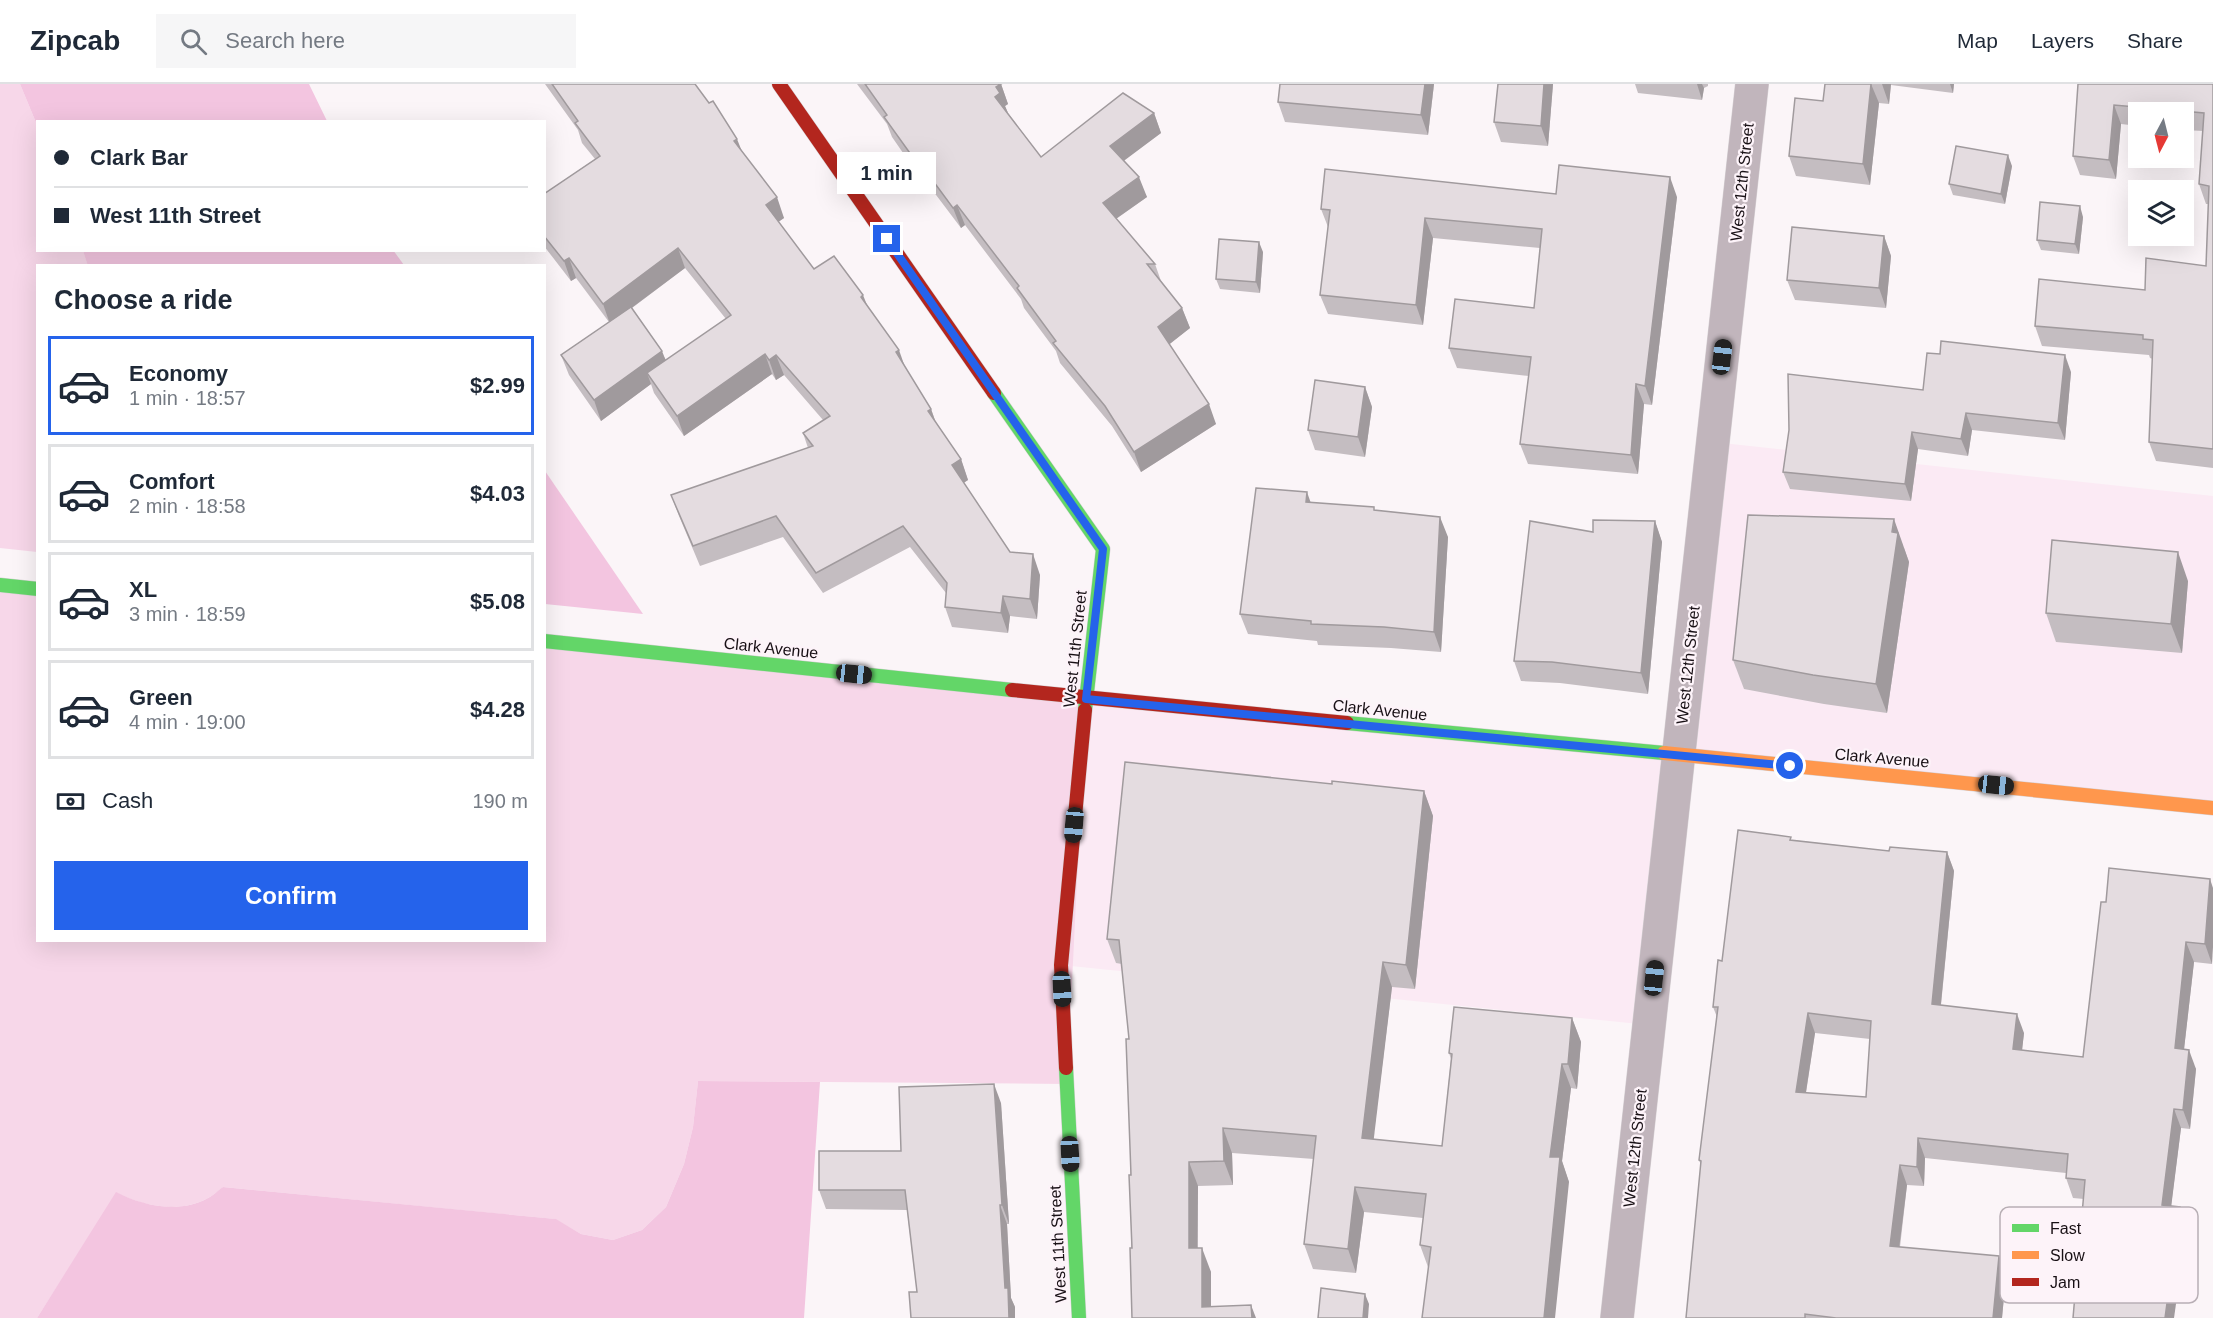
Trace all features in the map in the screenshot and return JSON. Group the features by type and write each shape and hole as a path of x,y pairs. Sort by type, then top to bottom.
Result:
{"street":[{"name":"West 11th Street","path":"779,84 1103,549 1086,699 1061,965 1079,1318"},
{"name":"West 12th Street","path":"1617,1318 1752,84"},
{"path":"0,585 36,589"},
{"name":"Clark Avenue","path":"546,641 1086,699 1996,785 2213,808"}],"shaded area":[{"path":"0,84 20,84 36,123 36,252 83,252 88,264 36,264 36,552 0,548"},
{"path":"20,84 309,84 327,120 36,120 36,123"},
{"path":"83,252 394,252 403,264 87,264"},
{"path":"1713,442 2213,496 2213,808 1678,756"},
{"path":"546,472 643,614 546,604"},
{"path":"0,585 36,589 36,942 546,942 546,641 1086,698 1067,1084 698,1081 693,1127 684,1164 666,1207 642,1230 613,1240 581,1234 555,1219 223,1187 197,1203 174,1207 150,1205 117,1193 37,1318 0,1318"},
{"path":"1086,698 1678,756 1649,1025 1061,965"},
{"path":"698,1081 820,1082 804,1318 37,1318 116,1192 138,1201 174,1207 197,1203 223,1187 556,1219 581,1234 613,1240 642,1230 666,1207 684,1164 693,1127"}],"building":[{"path":"552,84 695,84 709,103 713,101 737,139 734,141 777,197 766,205 814,269 834,256 863,295 861,297 899,350 896,352 931,409 928,411 961,459 952,465 1010,552 1033,554 1030,599 1003,596 1001,613 945,607 947,583 903,526 816,573 776,516 693,546 671,495 813,446 803,433 830,416 776,355 769,360 765,354 677,416 647,373 731,315 678,248 603,304 569,258 564,261 546,238 546,193 600,156 575,123 578,121"},
{"path":"865,84 1001,84 996,87 1000,93 995,97 1041,157 1123,93 1154,113 1110,146 1139,177 1103,203 1155,264 1147,264 1182,308 1158,327 1209,404 1134,452 1105,406 1053,343 1056,341 1017,288 1019,286 957,205 953,208 914,155 912,156 884,117 887,115"},
{"path":"1280,84 1425,84 1421,115 1278,102"},
{"path":"1498,84 1544,84 1541,126 1494,122"},
{"path":"1825,84 1871,84 1863,164 1789,156 1795,98 1823,101"},
{"path":"2078,84 2213,84 2213,449 2149,442 2153,340 2143,339 2143,335 2035,326 2039,279 2145,290 2146,258 2206,266 2209,186 2199,184 2204,113 2194,112 2194,102 2128,102 2128,106 2114,105 2109,160 2073,156"},
{"path":"1956,146 2008,155 2001,194 1949,184"},
{"path":"1559,165 1670,177 1645,386 1636,384 1631,455 1520,444 1531,357 1449,348 1455,299 1534,308 1542,229 1425,218 1416,305 1320,295 1330,210 1321,209 1325,169 1556,194"},
{"path":"2040,202 2080,206 2075,244 2037,240"},
{"path":"1792,227 1884,236 1879,288 1787,280"},
{"path":"1219,239 1259,242 1256,282 1216,279"},
{"path":"631,307 662,351 594,400 561,355"},
{"path":"1941,341 2065,355 2058,423 1966,413 1961,439 1912,432 1905,484 1783,472 1789,430 1788,374 1923,390 1927,353 1940,354"},
{"path":"1315,380 1365,387 1358,437 1308,430"},
{"path":"1256,488 1307,492 1306,502 1374,507 1374,510 1440,517 1434,632 1311,624 1311,621 1240,614"},
{"path":"1748,515 1894,519 1892,532 1898,533 1876,684 1733,660"},
{"path":"1593,520 1655,521 1641,673 1552,662 1514,661 1530,521 1593,532"},
{"path":"2052,540 2178,552 2171,624 2046,613"},
{"path":"1125,762 1332,784 1332,781 1424,791 1406,965 1383,962 1362,1138 1442,1146 1452,1054 1449,1053 1454,1007 1572,1018 1568,1064 1562,1064 1550,1157 1560,1157 1544,1318 1422,1318 1431,1247 1420,1245 1426,1194 1355,1187 1348,1249 1304,1244 1316,1136 1223,1128 1224,1161 1189,1162 1189,1248 1202,1248 1202,1307 1251,1305 1252,1318 1132,1318 1129,1175 1131,1175 1126,1039 1129,1039 1119,940 1107,939"},
{"path":"1738,830 1791,837 1790,840 1889,851 1890,847 1947,852 1932,1004 2017,1014 2013,1049 2083,1057 2101,902 2106,902 2109,868 2210,879 2205,944 2186,942 2175,1048 2189,1050 2183,1110 2174,1109 2162,1205 2180,1207 2083,1207 2085,1180 2066,1178 2068,1154 1918,1138 1917,1167 1900,1165 1890,1246 1999,1256 1993,1318 1836,1318 1805,1314 1805,1318 1686,1318 1701,1161 1699,1160 1718,1007 1713,1007 1718,960 1722,961","holes":["1808,1013 1871,1021 1866,1097 1796,1092"]},
{"path":"994,1084 1005,1288 1008,1288 1009,1318 911,1318 909,1292 917,1292 905,1190 819,1190 819,1151 901,1151 899,1087"},
{"path":"1321,1288 1365,1294 1363,1318 1318,1318"},
{"path":"2074,1303 2167,1303 2165,1318 2073,1318"}],"traffic: fast":[{"path":"994,393 1103,549 1085,710"},
{"path":"0,585 36,589"},
{"path":"546,641 1012,690"},
{"path":"1347,723 1664,753"},
{"path":"1066,1068 1079,1318"}],"traffic: slow":[{"path":"1664,753 2213,808"}],"traffic: jam":[{"path":"779,84 994,393"},
{"path":"1012,690 1347,723"},
{"path":"1066,1068 1061,965 1085,710"}],"route":[{"path":"887,239 1103,549 1086,699 1790,766"}]}
